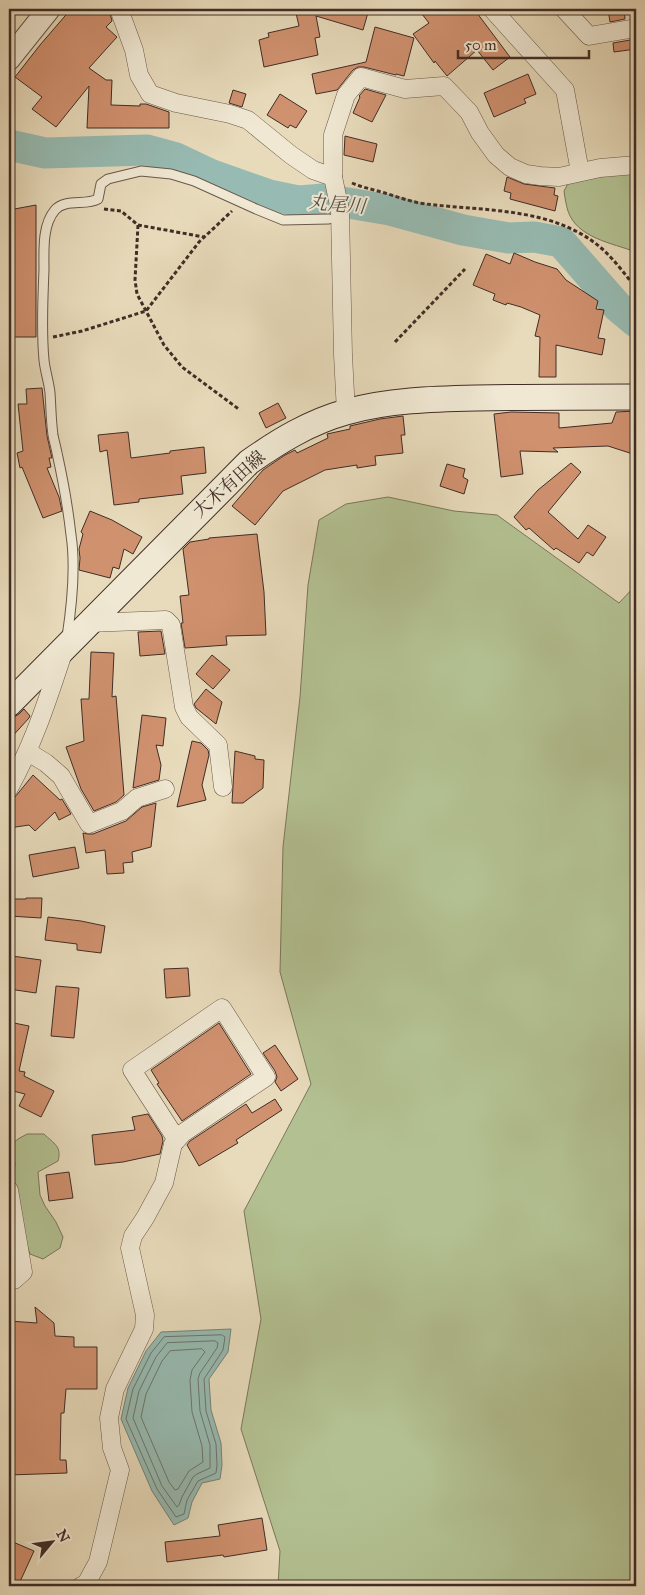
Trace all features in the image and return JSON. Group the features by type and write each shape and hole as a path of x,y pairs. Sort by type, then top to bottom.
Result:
{"main road":[{"name":"大木有田線","path":"9,704 249,462 280,440 313,424 346,412 420,400 554,396 636,397"}],"street":[{"path":"9,60 50,9"},
{"path":"119,9 129,35 139,75 150,94 176,103 230,114 248,120 313,170 333,177"},
{"path":"492,9 565,90 580,172"},
{"path":"564,9 589,36 636,28"},
{"path":"346,412 340,210 333,177 333,135 346,95 361,77 406,89 444,86 469,112 480,133 496,155 510,167 526,174 559,177 580,172 636,165"},
{"path":"88,623 166,620 171,625 184,707 189,717 218,745 223,788"},
{"path":"9,788 28,752 42,718 66,645"},
{"path":"28,752 46,763 61,776 89,824 122,811 137,798 165,789"},
{"path":"81,1586 86,1584 98,1562 120,1470 112,1448 109,1418 115,1389 144,1330 145,1315 130,1248 133,1236 164,1183 173,1144 177,1140 183,1133 266,1078 222,1008 132,1070 177,1140"},
{"path":"9,1190 23,1272 14,1280 9,1281"}],"lane":[{"path":"66,645 71,612 72,536 64,486 53,437 44,358 42,316 45,240 49,221 55,209 74,203 93,202 98,199 101,184 108,179 141,171 171,174 194,181 283,220 329,218"}],"path":[{"path":"333,177 423,204 483,208 542,218 561,224 595,243 636,288"},
{"path":"51,337 82,331 146,311 204,237 242,203"},
{"path":"97,208 121,211 138,224 204,237"},
{"path":"138,224 135,280 137,294 164,345 182,368 240,410"},
{"path":"395,342 465,269"}],"green space":[{"path":"636,173 636,252 596,238 579,228 567,209 564,191 569,182 591,177"},
{"path":"388,497 454,511 497,515 619,603 636,585 636,1586 278,1586 280,1551 241,1429 261,1319 244,1211 311,1084 280,972 283,847 300,697 308,585 319,520 346,504"},
{"path":"27,1134 44,1134 56,1146 59,1152 58,1161 38,1172 40,1195 63,1237 60,1248 43,1259 30,1254 24,1237 13,1181 15,1164 11,1145"}],"water":[{"path":"231,1329 228,1352 209,1379 211,1410 221,1443 222,1465 220,1479 202,1483 192,1502 188,1518 174,1525 152,1491 121,1419 128,1388 146,1351 161,1332"}],"building":[{"path":"71,9 109,9 112,21 106,27 117,37 89,68 106,80 112,80 111,105 140,106 140,104 146,104 169,112 169,128 87,128 89,86 56,127 32,109 42,97 15,77"},
{"path":"295,9 369,9 363,30 316,16 320,37 315,38 318,55 264,67 259,40 269,37 268,33 299,26"},
{"path":"418,9 474,9 510,57 493,70 477,50 447,76 435,61 434,63 413,34 429,23"},
{"path":"608,9 624,9 625,19 610,22"},
{"path":"375,27 414,38 404,76 358,67 353,70 337,90 316,94 312,74 366,62"},
{"path":"636,39 636,49 614,52 613,43"},
{"path":"528,74 536,94 524,99 526,103 494,117 484,93"},
{"path":"365,89 386,95 372,122 353,113 359,96"},
{"path":"233,90 246,94 242,107 229,103"},
{"path":"280,94 307,111 296,128 290,125 288,128 267,115"},
{"path":"345,136 377,144 373,162 344,155"},
{"path":"507,177 524,184 555,188 554,195 558,196 555,211 510,199 511,193 504,191"},
{"path":"36,205 36,337 9,337 9,210"},
{"path":"514,253 557,269 566,280 598,301 596,309 604,310 598,338 605,339 602,355 556,345 556,377 539,377 540,337 535,336 540,315 521,307 507,303 506,305 493,300 495,294 473,285 486,254 510,264"},
{"path":"42,388 47,436 52,458 49,458 51,467 47,468 59,497 62,511 43,518 22,467 20,468 17,453 23,451 18,404 27,404 26,389"},
{"path":"278,403 286,418 266,428 259,413"},
{"path":"636,411 636,455 608,446 553,448 558,452 520,451 523,474 501,477 494,414 511,412 559,413 559,428 612,423 616,412"},
{"path":"403,416 405,435 401,435 403,453 375,456 376,465 357,468 357,465 325,470 283,491 255,525 232,506 263,470 285,455 295,450 297,453 328,438 327,434 350,429 350,426"},
{"path":"128,432 131,458 204,447 206,473 181,476 183,494 139,499 139,502 114,505 107,450 100,452 98,435"},
{"path":"571,463 581,472 548,512 578,539 588,525 606,537 593,556 587,552 579,563 556,548 554,550 529,528 526,530 514,517 538,490"},
{"path":"447,464 465,469 463,477 468,480 464,494 440,486"},
{"path":"90,511 112,520 142,537 133,554 124,549 119,569 113,567 110,578 79,570 79,549 83,534 81,532"},
{"path":"257,534 264,592 266,635 226,636 227,645 185,648 181,623 183,623 180,596 189,595 183,549 190,542 209,538"},
{"path":"161,631 165,654 140,656 138,632"},
{"path":"91,652 114,653 112,697 116,696 124,795 116,802 94,811 81,789 66,747 84,741 81,699 89,699"},
{"path":"212,655 230,670 213,689 196,674"},
{"path":"206,689 222,702 216,724 196,708 194,704"},
{"path":"24,709 30,716 9,740 9,720"},
{"path":"142,715 166,718 163,746 156,745 161,765 159,780 133,788"},
{"path":"192,741 201,743 208,750 209,755 202,785 206,800 177,807"},
{"path":"235,751 255,756 255,759 264,760 263,788 243,803 232,803"},
{"path":"33,775 60,800 62,799 71,814 59,820 55,812 35,831 29,825 9,828 9,801 15,797"},
{"path":"156,803 151,847 132,852 133,862 123,863 124,873 107,874 105,850 86,853 83,833 93,834 126,821 142,807"},
{"path":"75,847 79,868 33,877 29,855"},
{"path":"42,898 41,918 9,916 9,899"},
{"path":"48,917 105,926 101,953 77,950 77,944 45,940"},
{"path":"12,956 41,960 36,993 9,989"},
{"path":"188,968 190,996 166,998 164,969"},
{"path":"56,986 79,988 74,1038 51,1036"},
{"path":"9,1022 29,1026 19,1071 25,1072 24,1076 54,1091 41,1117 19,1106 25,1094 9,1090"},
{"path":"219,1023 251,1074 182,1121 157,1084 159,1083 151,1070"},
{"path":"275,1045 298,1079 281,1091 275,1082 277,1077 275,1071 263,1053"},
{"path":"275,1099 282,1110 236,1140 238,1143 199,1166 187,1145 190,1141 246,1104 252,1113"},
{"path":"148,1114 162,1136 163,1141 160,1154 123,1162 95,1165 92,1135 135,1130 132,1117"},
{"path":"69,1172 73,1198 49,1201 46,1175"},
{"path":"35,1307 54,1323 55,1336 74,1337 74,1347 97,1347 97,1389 66,1389 64,1413 61,1413 60,1460 66,1460 67,1473 9,1475 9,1321 37,1323"},
{"path":"262,1518 267,1550 224,1557 223,1555 167,1562 165,1542 220,1536 218,1525"},
{"path":"13,1542 34,1551 18,1586 9,1586 9,1551"}],"waterway":[{"name":"丸尾川","path":"9,145 45,153 147,150 176,158 212,175 269,195 298,201 324,199 390,210 463,230 508,238 534,237 561,242 618,307 636,322"}]}
